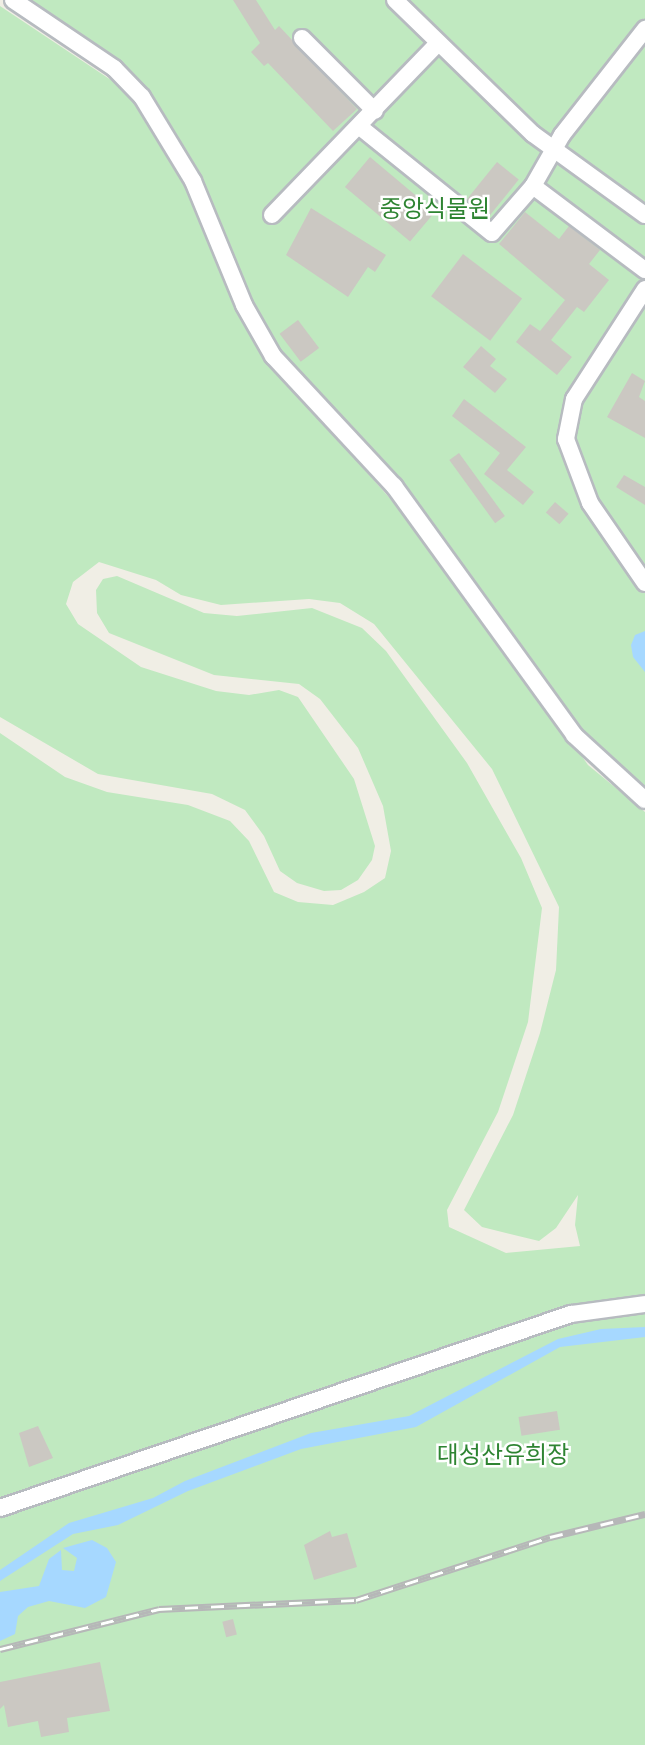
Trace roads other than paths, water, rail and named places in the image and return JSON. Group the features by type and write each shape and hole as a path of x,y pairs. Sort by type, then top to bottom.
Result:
{"street":[{"path":"13,0 114,68 142,97 193,181 244,304 273,356 401,495 574,734 645,800"},
{"path":"395,0 554,152 645,215"},
{"path":"360,127 492,233 533,186 589,98 645,29"},
{"path":"302,38 375,111"},
{"path":"272,215 360,127 438,43"},
{"path":"533,186 645,270"},
{"path":"645,289 574,399 566,439 590,503 645,583"},
{"path":"0,1508 571,1314 645,1304"}],"water":[{"path":"645,631 645,672 633,657 631,645 635,635"},
{"path":"645,1327 645,1337 560,1347 416,1427 301,1449 188,1491 118,1525 73,1534 0,1581 0,1570 69,1523 153,1498 185,1481 311,1433 409,1416 558,1339 601,1329"},
{"path":"92,1540 107,1548 116,1562 106,1597 85,1608 49,1601 28,1607 18,1616 15,1634 0,1641 0,1592 39,1586 49,1559 61,1550 62,1570 74,1571 77,1558 63,1548"}],"railway":[{"path":"0,1649 159,1609 356,1600 550,1537 645,1514"}],"park label":[{"name":"중앙식물원","path":"435,209"},
{"name":"대성산유희장","path":"503,1455"}]}
